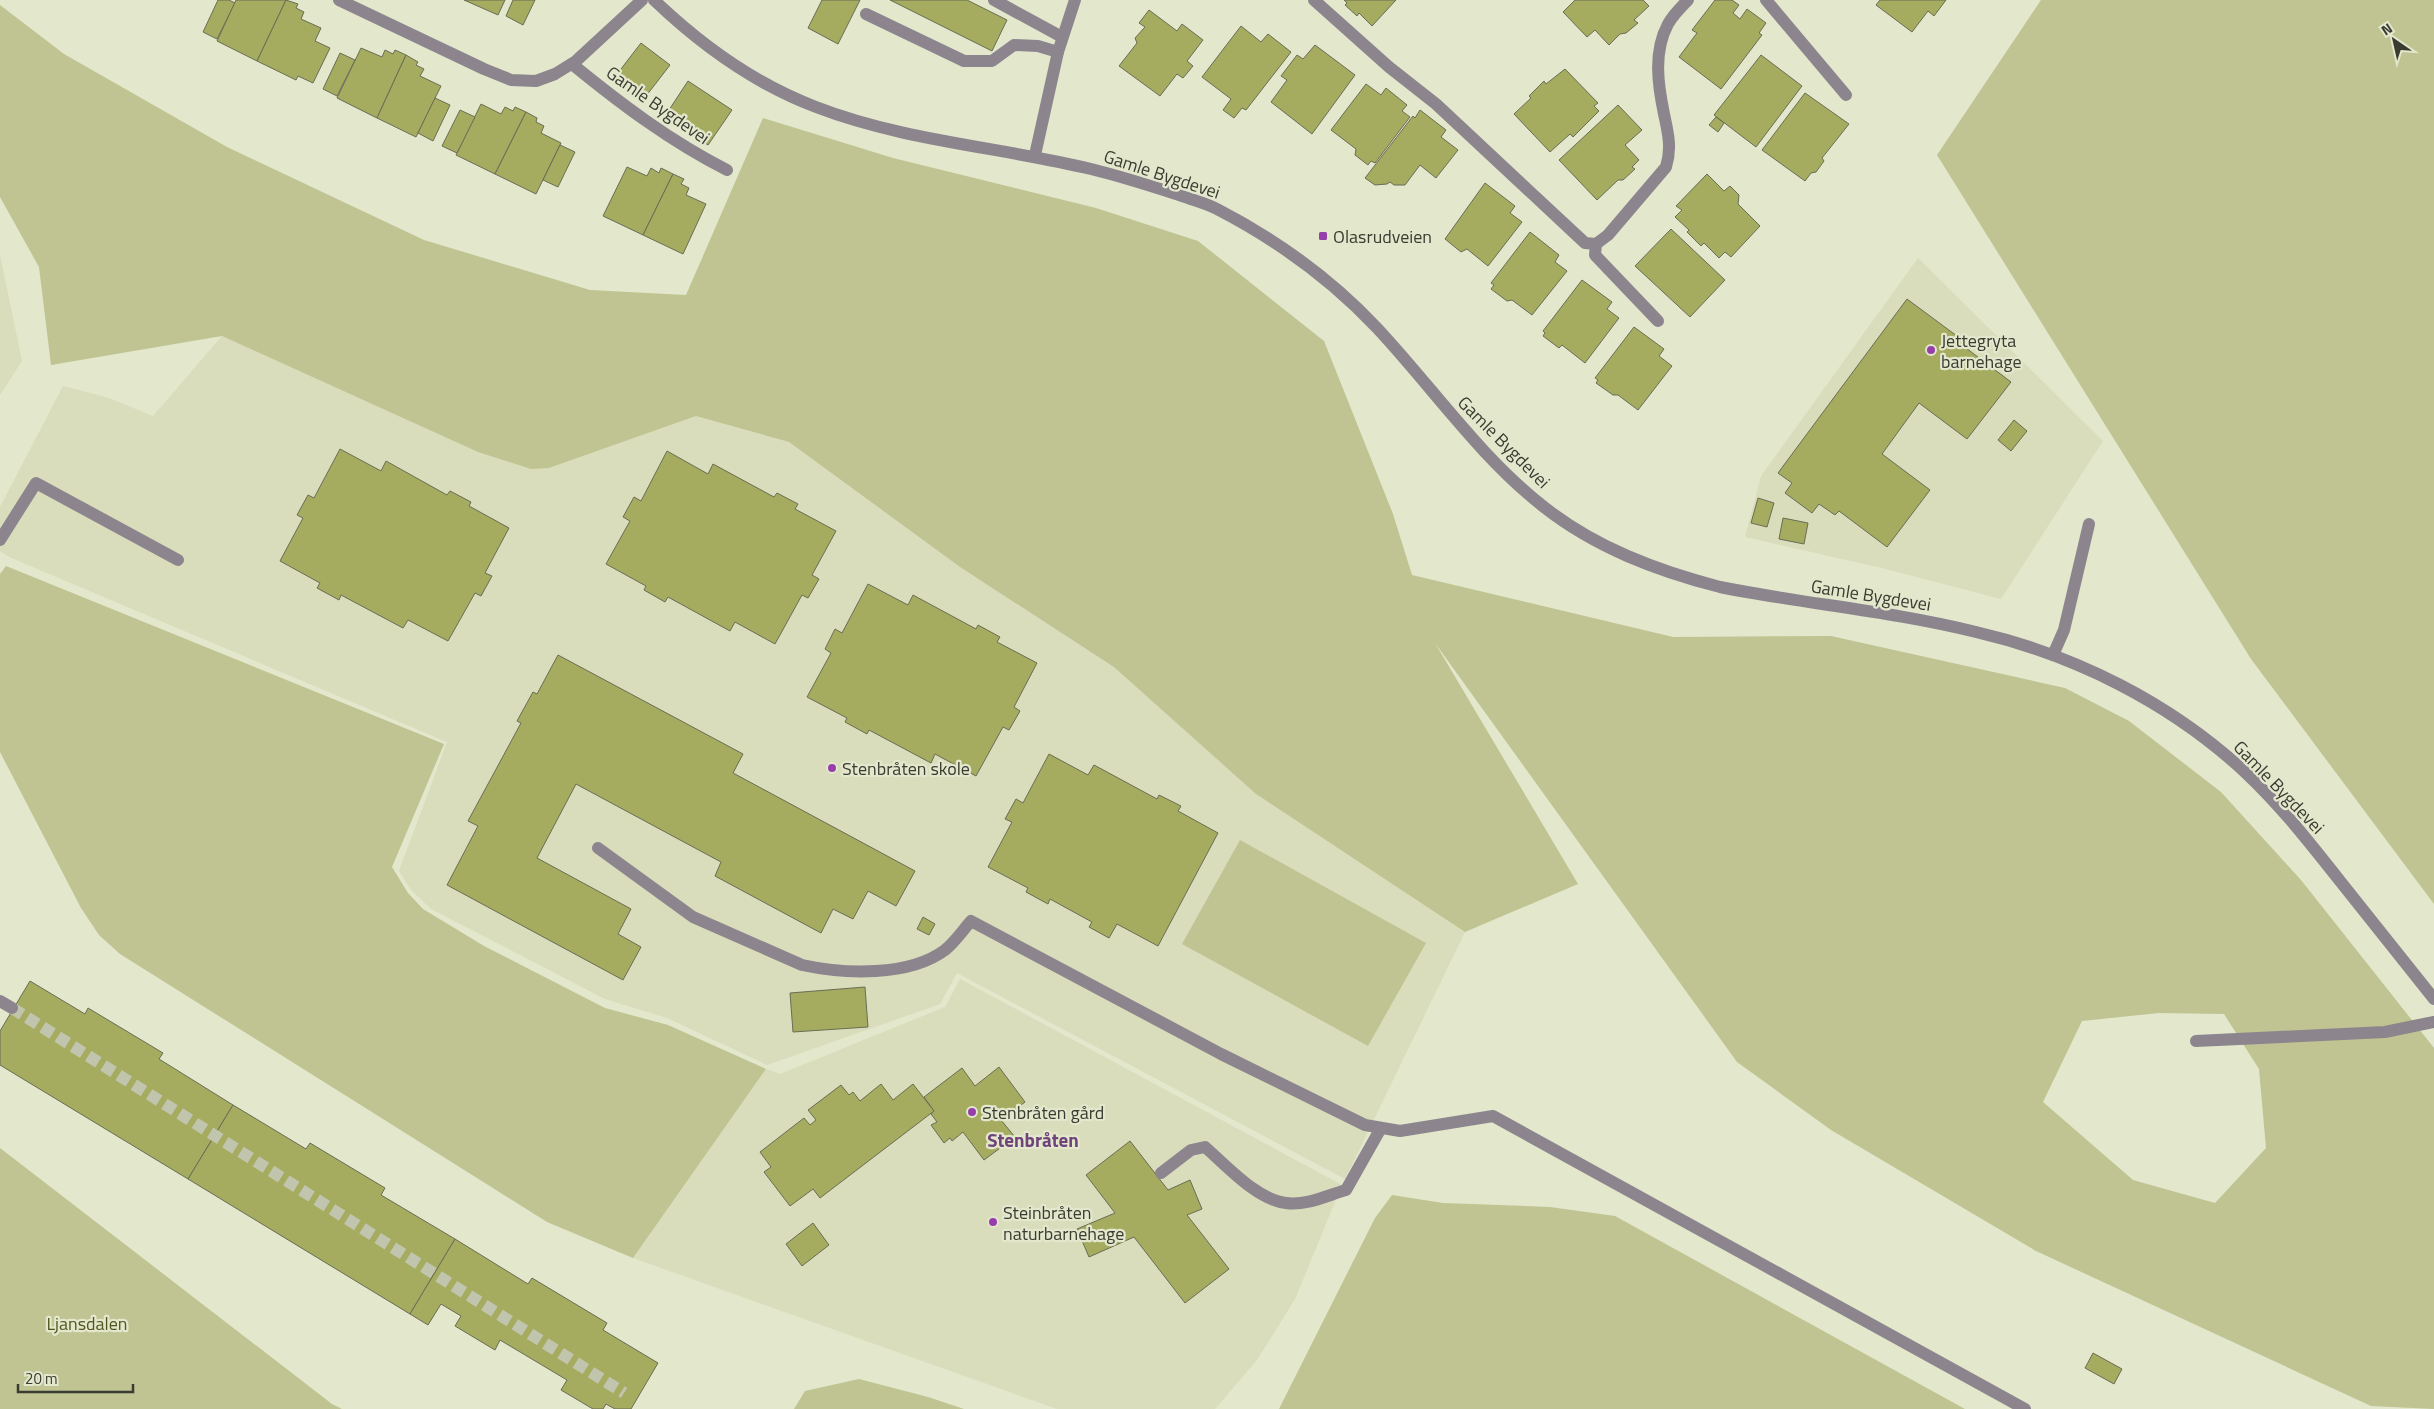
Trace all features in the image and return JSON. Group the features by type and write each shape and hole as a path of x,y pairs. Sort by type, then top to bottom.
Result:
{"street":[{"name":"Gamle Bygdevei","path":"339,0 484,69 511,80 536,81 555,74 572,64 642,0"},
{"name":"Gamle Bygdevei","path":"654,0 699,40 728,61 814,107 891,130 1034,155 1136,180 1213,207 1284,248 1333,285 1371,322 1443,405 1511,479 1545,508 1604,546 1666,571 1720,588 1977,632 2053,655 2118,684 2151,703 2216,747 2246,774 2299,830 2434,999"},
{"path":"994,0 1062,37"},
{"path":"1034,155 1058,52 1075,0"},
{"path":"1314,0 1389,67 1442,110 1585,243 1596,244 1608,235 1666,167 1670,154 1670,142 1658,80 1658,54 1668,24 1688,0"},
{"path":"1766,0 1846,95"},
{"path":"866,14 964,62 992,60 1014,45 1038,46 1058,52"},
{"name":"Gamle Bygdevei","path":"572,64 644,120 688,150 726,170"},
{"path":"1596,244 1595,255 1658,321"},
{"path":"0,540 36,483 178,560"},
{"path":"2053,655 2064,630 2088,524"},
{"path":"598,848 693,917 774,954 819,969 864,972 924,961 946,950 971,921 1314,1102 1365,1125 1400,1131 1493,1116 2025,1409"},
{"path":"0,1001 12,1008"},
{"path":"2196,1041 2385,1032 2434,1022"},
{"path":"1161,1173 1191,1150 1205,1147 1265,1198 1288,1204 1310,1201 1346,1190 1380,1128"}],"shaded area":[{"path":"0,255 22,361 0,395"},
{"name":"Jettegryta barnehage","path":"1918,258 2103,441 2001,599 1882,568 1745,537 1761,476"},
{"name":"Stenbråten skole","path":"222,336 478,452 549,468 696,416 789,442 960,567 1114,666 1256,794 1465,932 1345,1179 957,973 940,1004 767,1065 667,1018 605,999 431,909 411,890 399,871 447,742 9,557 0,551 0,507 63,386 109,398 153,416"},
{"name":"Steinbråten naturbarnehage","path":"960,979 1342,1185 1295,1299 1257,1360 1215,1409 1057,1409 633,1258 766,1069 780,1074 945,1007"}],"green space":[{"path":"2041,0 2434,0 2434,904 2251,659 1937,155"},
{"path":"0,5 64,54 227,147 424,240 590,290 686,295 763,118 893,158 1096,208 1198,241 1324,341 1393,514 1412,575 1673,637 1831,636 2065,688 2129,721 2221,792 2301,880 2434,1048 2434,1409 2371,1406 2036,1251 1831,1130 1737,1062 1435,643 1578,884 1465,932 1256,794 1114,667 960,567 789,442 696,416 549,468 531,469 478,452 222,336 51,365 39,267 0,197","holes":["2159,1013 2224,1014 2259,1069 2266,1148 2215,1203 2133,1180 2043,1102 2082,1021"]},
{"path":"6,566 444,744 392,867 408,893 423,909 484,946 605,1008 668,1025 766,1069 633,1258 547,1222 120,954 99,935 81,908 0,752 0,574"},
{"path":"1240,840 1426,943 1368,1046 1182,944"},
{"name":"Ljansdalen","path":"0,1148 332,1404 342,1409 0,1409"},
{"path":"1392,1195 1443,1203 1550,1207 1615,1216 1965,1409 1279,1409 1375,1218"},
{"path":"859,1379 928,1397 964,1409 794,1409 805,1391"}],"building":[{"path":"218,0 229,0 235,3 217,39 203,32"},
{"path":"236,0 286,0 257,61 217,41"},
{"path":"286,0 298,4 296,8 304,12 301,19 321,28 315,41 330,48 313,83 298,76 296,80 257,61"},
{"path":"464,0 505,0 498,15"},
{"path":"513,0 535,0 523,25 506,16"},
{"path":"822,0 860,0 838,44 808,28"},
{"path":"890,0 967,0 1007,20 992,51"},
{"path":"1344,0 1396,0 1372,26 1359,13 1357,16 1345,5 1347,3"},
{"path":"1575,0 1643,0 1649,6 1634,20 1638,23 1626,33 1620,34 1609,45 1595,30 1587,37 1563,12"},
{"path":"1715,0 1732,0 1739,5 1733,13 1740,19 1747,9 1766,23 1759,33 1762,35 1721,89 1679,57 1697,33 1692,30"},
{"path":"1880,0 1946,0 1934,16 1928,11 1912,32 1876,5"},
{"path":"1149,10 1177,31 1182,24 1203,40 1187,61 1193,66 1183,78 1177,74 1160,96 1119,66 1137,43 1135,38 1145,27 1139,23"},
{"path":"1241,26 1261,42 1268,34 1291,52 1246,110 1242,108 1234,118 1223,110 1231,99 1202,77"},
{"path":"641,43 670,65 643,100 614,78"},
{"path":"1315,45 1355,75 1312,134 1271,102 1287,80 1281,76 1297,55 1303,59"},
{"path":"361,48 382,57 385,50 393,54 395,50 406,55 377,118 337,98"},
{"path":"340,53 355,60 337,96 323,89"},
{"path":"406,55 418,62 416,65 424,69 420,76 441,86 416,137 377,118"},
{"path":"1761,55 1802,86 1756,147 1714,115"},
{"path":"1565,69 1598,103 1594,106 1599,111 1573,137 1570,134 1550,152 1514,114 1531,98 1529,96 1544,81 1546,84"},
{"path":"688,81 732,110 708,145 665,116"},
{"path":"1366,84 1381,95 1386,88 1407,105 1402,111 1410,117 1375,163 1371,161 1368,165 1355,155 1356,149 1331,130"},
{"path":"1805,93 1849,124 1822,158 1824,161 1816,172 1811,173 1805,181 1762,150"},
{"path":"435,98 450,105 433,141 418,133"},
{"path":"481,104 501,114 505,107 513,111 515,107 526,112 495,174 456,155"},
{"path":"1618,105 1642,130 1625,145 1639,160 1632,167 1635,169 1623,180 1618,180 1597,200 1559,160"},
{"path":"460,110 475,117 457,153 442,146"},
{"path":"1420,110 1446,130 1441,137 1458,150 1436,178 1420,165 1405,185 1394,185 1390,182 1375,185 1365,178 1413,116 1415,118"},
{"path":"526,112 537,118 536,122 544,126 541,133 561,143 536,194 495,174"},
{"path":"1716,117 1724,123 1718,132 1709,125"},
{"path":"560,145 575,152 558,187 543,180"},
{"path":"627,167 647,176 651,168 659,173 661,168 673,174 643,235 603,216"},
{"path":"673,174 684,179 681,184 689,188 686,195 706,204 683,254 643,235"},
{"path":"1707,174 1724,191 1730,186 1739,195 1738,204 1760,226 1731,257 1725,252 1719,258 1704,243 1701,246 1687,232 1689,230 1675,217 1682,210 1676,206"},
{"path":"1485,183 1515,206 1510,213 1522,222 1488,266 1467,249 1461,252 1445,239"},
{"path":"1671,229 1725,280 1690,317 1635,266"},
{"path":"1530,232 1559,255 1555,262 1567,271 1532,315 1512,300 1507,301 1491,289 1494,285 1491,283"},
{"path":"1582,280 1612,302 1607,309 1619,318 1585,363 1562,345 1559,348 1543,336 1545,333 1543,331"},
{"path":"1907,299 1965,342 1962,345 2011,382 1967,439 1919,403 1882,454 1930,490 1887,547 1839,511 1835,515 1819,504 1812,513 1785,493 1792,483 1778,473"},
{"path":"1634,327 1664,349 1659,356 1672,366 1638,410 1618,395 1613,395 1596,383 1598,380 1595,378"},
{"path":"2014,420 2027,431 2011,451 1998,440"},
{"path":"340,449 381,471 386,461 447,495 450,491 471,502 469,506 509,528 485,573 492,576 481,596 475,593 448,641 408,620 403,628 341,595 339,600 317,588 320,583 280,561 303,518 297,515 308,495 314,498"},
{"path":"667,451 708,474 713,464 774,497 777,493 798,504 795,509 836,531 812,575 819,579 808,598 802,595 775,644 735,622 730,631 668,597 665,602 644,590 646,586 606,564 630,521 623,517 634,497 641,501"},
{"path":"1758,498 1774,503 1767,527 1751,523"},
{"path":"1783,518 1808,523 1804,544 1779,539"},
{"path":"868,584 908,605 913,595 976,629 978,625 1000,637 997,642 1037,663 1014,707 1020,711 1009,730 1003,727 976,776 935,754 931,763 869,730 867,734 845,722 847,718 807,697 831,653 825,649 835,629 842,633"},
{"path":"558,655 743,754 733,773 915,871 896,906 868,891 853,919 833,909 821,933 715,876 721,862 576,784 537,858 631,909 618,934 641,947 623,980 447,885 478,826 468,821 521,723 517,721 533,692 537,694"},
{"path":"1049,754 1088,775 1094,765 1157,799 1159,795 1181,806 1178,811 1218,833 1158,946 1117,924 1109,938 1089,927 1092,922 1050,899 1048,904 1026,892 1028,888 988,867 1012,822 1005,819 1016,799 1023,803"},
{"path":"923,917 935,924 929,935 917,929"},
{"path":"30,981 85,1014 88,1008 163,1053 159,1059 233,1105 188,1179 0,1065 0,1031"},
{"path":"865,987 868,1027 793,1032 790,993"},
{"name":"Stenbråten gård","path":"999,1067 1025,1102 1001,1120 1015,1137 984,1160 963,1132 952,1141 950,1138 944,1143 931,1125 937,1122 931,1114 934,1111 924,1097 962,1068 975,1086"},
{"path":"881,1084 893,1100 913,1084 934,1111 820,1198 813,1189 790,1206 764,1172 771,1167 760,1152 804,1118 810,1125 816,1120 808,1110 841,1085 849,1095 853,1092 860,1101"},
{"path":"233,1105 306,1149 310,1143 385,1188 381,1195 455,1239 410,1314 188,1179"},
{"path":"1130,1141 1168,1190 1190,1180 1202,1209 1187,1215 1229,1269 1185,1303 1134,1237 1089,1257 1077,1229 1115,1213 1086,1175"},
{"path":"813,1223 829,1245 802,1266 786,1244"},
{"path":"455,1239 528,1284 532,1278 607,1323 603,1330 658,1363 631,1409 615,1409 606,1404 603,1409 593,1409 561,1390 567,1380 500,1340 495,1350 455,1326 461,1316 441,1304 428,1325 410,1314"},
{"path":"2093,1353 2122,1369 2114,1384 2085,1368"}],"tunnel":[{"path":"12,1008 624,1393"}],"place":[{"name":"Olasrudveien","path":"1323,236"},
{"name":"Jettegryta barnehage","path":"1931,350"},
{"name":"Stenbråten skole","path":"832,768"},
{"name":"Stenbråten gård","path":"972,1112"},
{"name":"Steinbråten naturbarnehage","path":"993,1222"}],"district":[{"name":"Stenbråten","path":"1033,1139"}]}
